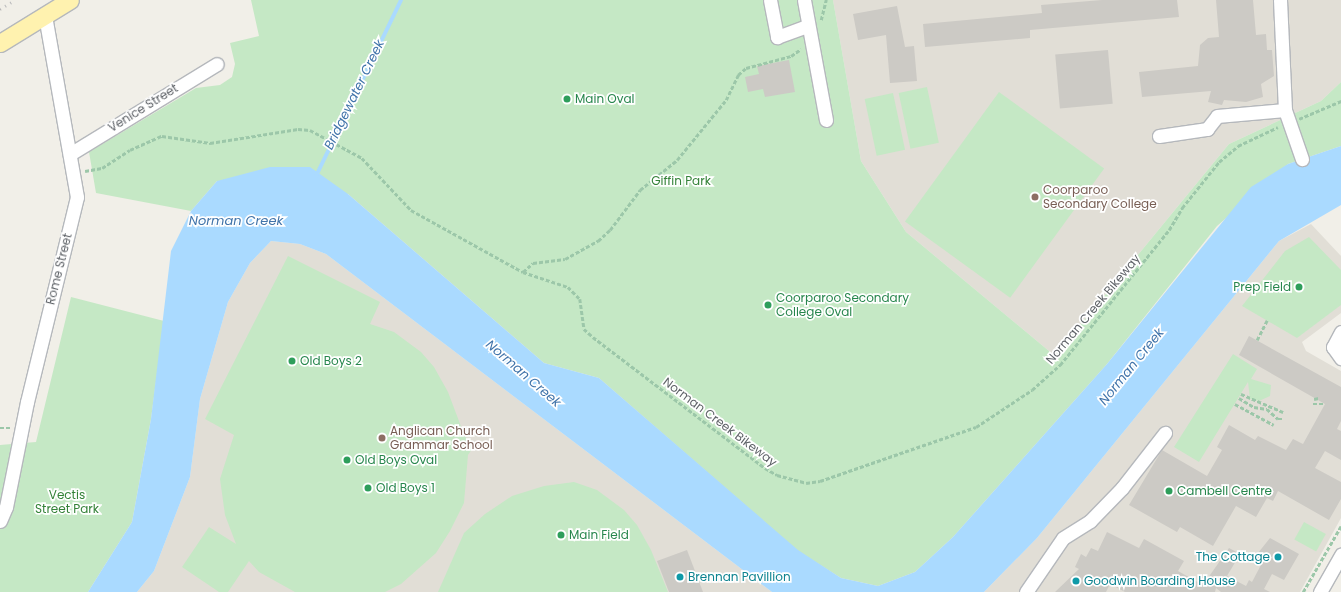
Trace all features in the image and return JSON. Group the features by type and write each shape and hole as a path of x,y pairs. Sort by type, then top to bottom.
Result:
{"main road":[{"path":"0,42 70,0"}],"street":[{"path":"770,0 777,37 808,26"},
{"path":"804,0 808,26 813,42 826,120"},
{"path":"1280,0 1285,110 1302,159"},
{"name":"Rome Street","path":"0,521 75,203 74,172 45,15"},
{"name":"Venice Street","path":"70,154 217,64"},
{"path":"1159,136 1207,129 1217,116 1285,110"},
{"path":"1341,332 1333,348 1341,358"},
{"path":"1026,592 1063,538 1090,521 1122,488 1165,433"},
{"path":"1320,592 1341,555"}],"path":[{"path":"522,272 533,263 565,259 598,241 610,230 640,190 677,160 726,100 738,75 746,68 791,56 813,42 826,0"},
{"name":"Norman Creek Bikeway","path":"74,172 102,168 130,150 162,136 210,143 303,129 320,136 362,158 411,210 522,272 572,290 580,299 584,329 765,468 790,480 820,481 976,427 1032,390 1060,365 1169,230 1182,208 1219,162 1258,134 1289,123 1341,101"},
{"path":"1257,340 1267,320"},
{"path":"1241,394 1283,412"},
{"path":"1239,398 1254,407 1267,409 1278,419 1284,419"},
{"path":"1314,399 1319,398"},
{"path":"1235,404 1274,425"},
{"path":"1313,404 1325,404"},
{"path":"1303,592 1341,526"}],"shaded area":[{"name":"Coorparoo Secondary College","path":"833,0 1341,0 1341,82 1321,101 1229,144 1055,356 906,232 861,161"},
{"path":"1311,224 1341,256 1341,313 1302,342 1306,351 1341,371 1341,518 1300,592 984,592 1037,538 1279,241"},
{"name":"Anglican Church Grammar School","path":"271,241 300,244 326,254 772,592 137,592 154,571 190,477 200,399 228,302 250,263"}],"green space":[{"name":"Giffin Park","path":"251,0 833,0 861,161 906,232 1055,356 1229,144 1321,101 1341,82 1341,146 1288,164 1217,226 1107,364 953,537 915,572 878,586 841,578 798,551 599,378 544,363 348,194 217,181 191,211 96,193 89,152 196,88 220,85 232,77 235,64 230,43 259,36"},
{"path":"927,87 939,143 910,149 899,93"},
{"path":"999,92 1104,168 1010,298 905,221"},
{"path":"893,93 905,150 877,156 865,99"},
{"name":"Prep Field","path":"1309,237 1341,270 1341,305 1297,338 1242,306 1285,251"},
{"name":"Old Boys Oval","path":"288,256 380,302 370,324 394,332 421,352 434,367 448,392 465,437 476,443 468,455 464,503 450,531 436,553 401,584 385,592 295,592 259,572 249,561 228,592 219,592 182,567 209,527 236,544 225,515 220,479 234,435 205,419"},
{"name":"Vectis Street Park","path":"71,297 164,321 151,419 132,522 88,592 0,592 0,445 36,442"},
{"path":"1233,354 1257,369 1251,379 1271,385 1270,396 1259,401 1250,399 1248,382 1199,462 1174,447"},
{"path":"574,482 597,490 624,510 637,525 651,550 668,592 438,592 464,533 485,514 512,496 544,486"},
{"path":"1304,522 1326,534 1316,552 1294,539"}],"water":[{"name":"Norman Creek","path":"1341,146 1341,205 1279,241 1037,538 984,592 772,592 326,254 300,244 271,241 250,263 228,302 200,399 190,477 154,571 137,592 88,592 132,522 151,419 171,251 191,211 217,181 270,167 310,167 348,194 544,363 599,378 798,550 841,578 878,586 915,572 953,537 1107,364 1251,187 1288,164"}],"building":[{"path":"1102,0 1177,0 1179,17 1030,30 1030,38 925,47 923,24 1042,13 1041,5"},
{"path":"1216,0 1253,0 1256,35 1266,34 1267,50 1272,50 1274,76 1261,84 1263,97 1246,102 1224,100 1222,105 1208,102 1211,91 1142,97 1139,72 1198,66 1200,45 1208,38 1219,37"},
{"path":"897,6 905,47 914,46 917,81 890,83 886,35 858,40 853,14"},
{"path":"1108,50 1113,104 1060,108 1055,55"},
{"path":"789,60 795,92 765,97 763,89 748,92 745,77 759,74 757,66"},
{"path":"1249,336 1341,387 1341,421 1337,429 1341,431 1341,460 1325,451 1315,468 1341,482 1341,499 1329,520 1278,491 1273,501 1267,498 1256,517 1236,506 1213,546 1180,527 1177,532 1129,505 1162,450 1207,476 1222,450 1217,447 1229,425 1255,440 1258,436 1286,450 1293,439 1303,444 1325,404 1239,355"},
{"path":"1107,532 1139,548 1144,539 1184,561 1178,571 1203,585 1229,548 1240,554 1227,576 1246,586 1249,580 1252,582 1262,563 1254,558 1270,538 1299,554 1284,580 1272,574 1264,589 1270,592 1221,592 1216,588 1215,592 1125,592 1110,584 1106,592 1055,592 1079,569 1075,567 1081,554 1086,557 1091,548 1098,551"},
{"name":"Brennan Pavillion","path":"687,550 703,592 669,592 657,561"}],"waterway":[{"name":"Bridgewater Creek","path":"316,176 401,0"}],"railway":[{"path":"0,9 15,0"}],"place":[{"name":"Main Oval","path":"567,99"},
{"name":"Coorparoo Secondary College","path":"1035,197"},
{"name":"Prep Field","path":"1299,287"},
{"name":"Coorparoo Secondary College Oval","path":"768,305"},
{"name":"Old Boys 2","path":"292,361"},
{"name":"Anglican Church Grammar School","path":"382,438"},
{"name":"Old Boys Oval","path":"347,460"},
{"name":"Old Boys 1","path":"368,488"},
{"name":"Cambell Centre","path":"1169,491"},
{"name":"Main Field","path":"561,535"},
{"name":"The Cottage","path":"1278,557"},
{"name":"Brennan Pavillion","path":"680,577"},
{"name":"Goodwin Boarding House","path":"1076,581"}]}
